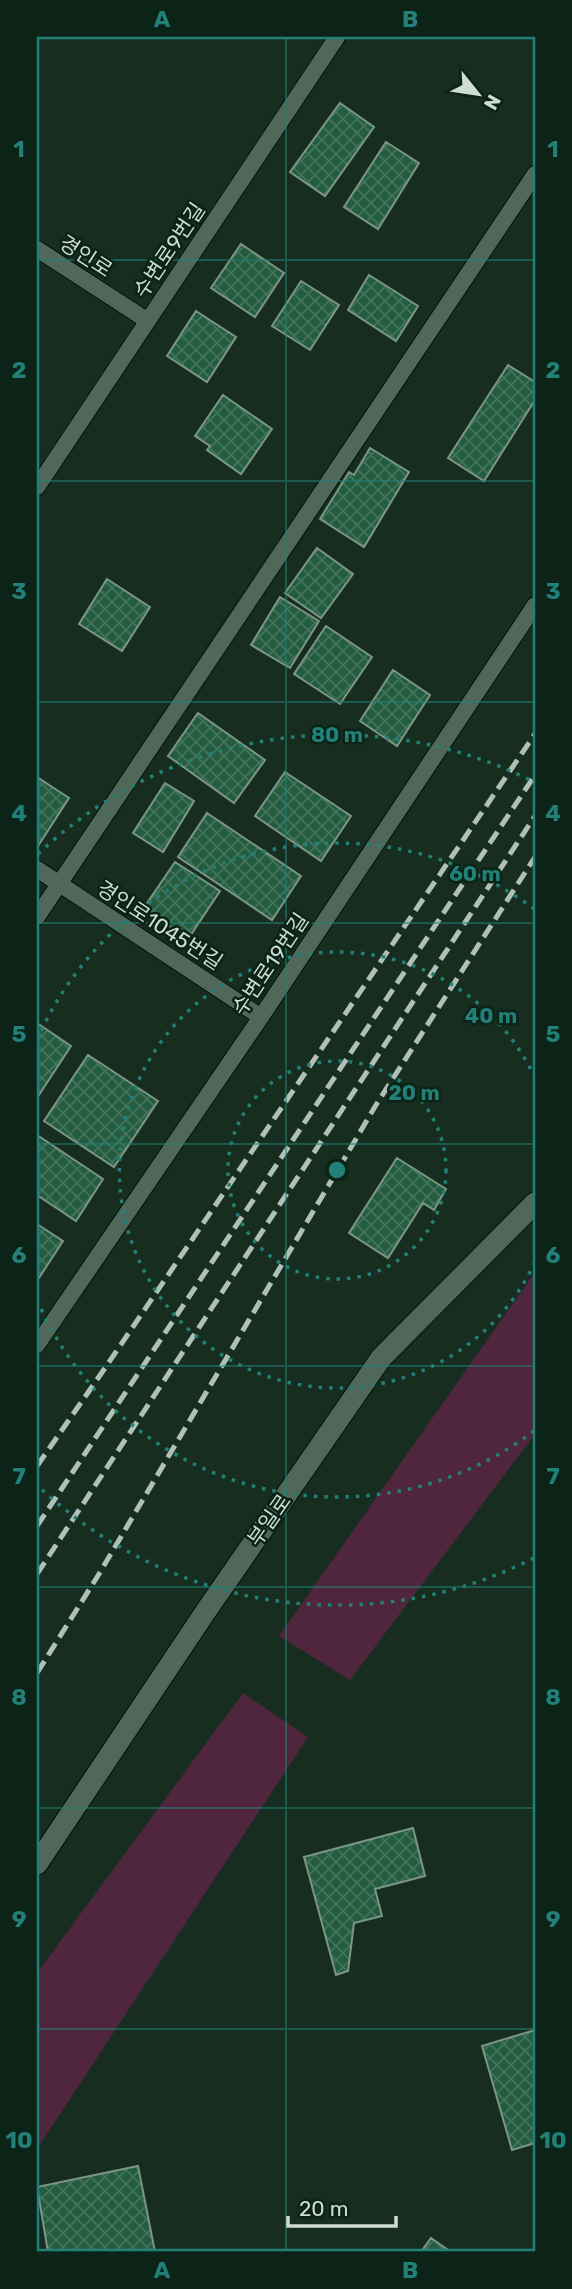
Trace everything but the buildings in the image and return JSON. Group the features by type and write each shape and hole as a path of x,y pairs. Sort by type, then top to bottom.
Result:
{"street":[{"name":"부일로","path":"37,1864 206,1611 381,1358 535,1203"}],"lane":[{"name":"수변로9번길","path":"37,487 337,37"},
{"path":"37,918 535,174"},
{"name":"경인로","path":"37,249 148,321"},
{"name":"수변로19번길","path":"37,1345 261,1017 535,605"},
{"name":"경인로1045번길","path":"37,869 261,1017"}],"shaded area":[{"path":"535,1272 535,1434 350,1680 279,1636"},
{"path":"243,1693 308,1737 37,2149 37,1973"}],"railway":[{"path":"37,1466 535,734"},
{"path":"37,1526 535,775"},
{"path":"37,1574 535,816"},
{"path":"37,1673 99,1574 376,1105 535,857"}]}
